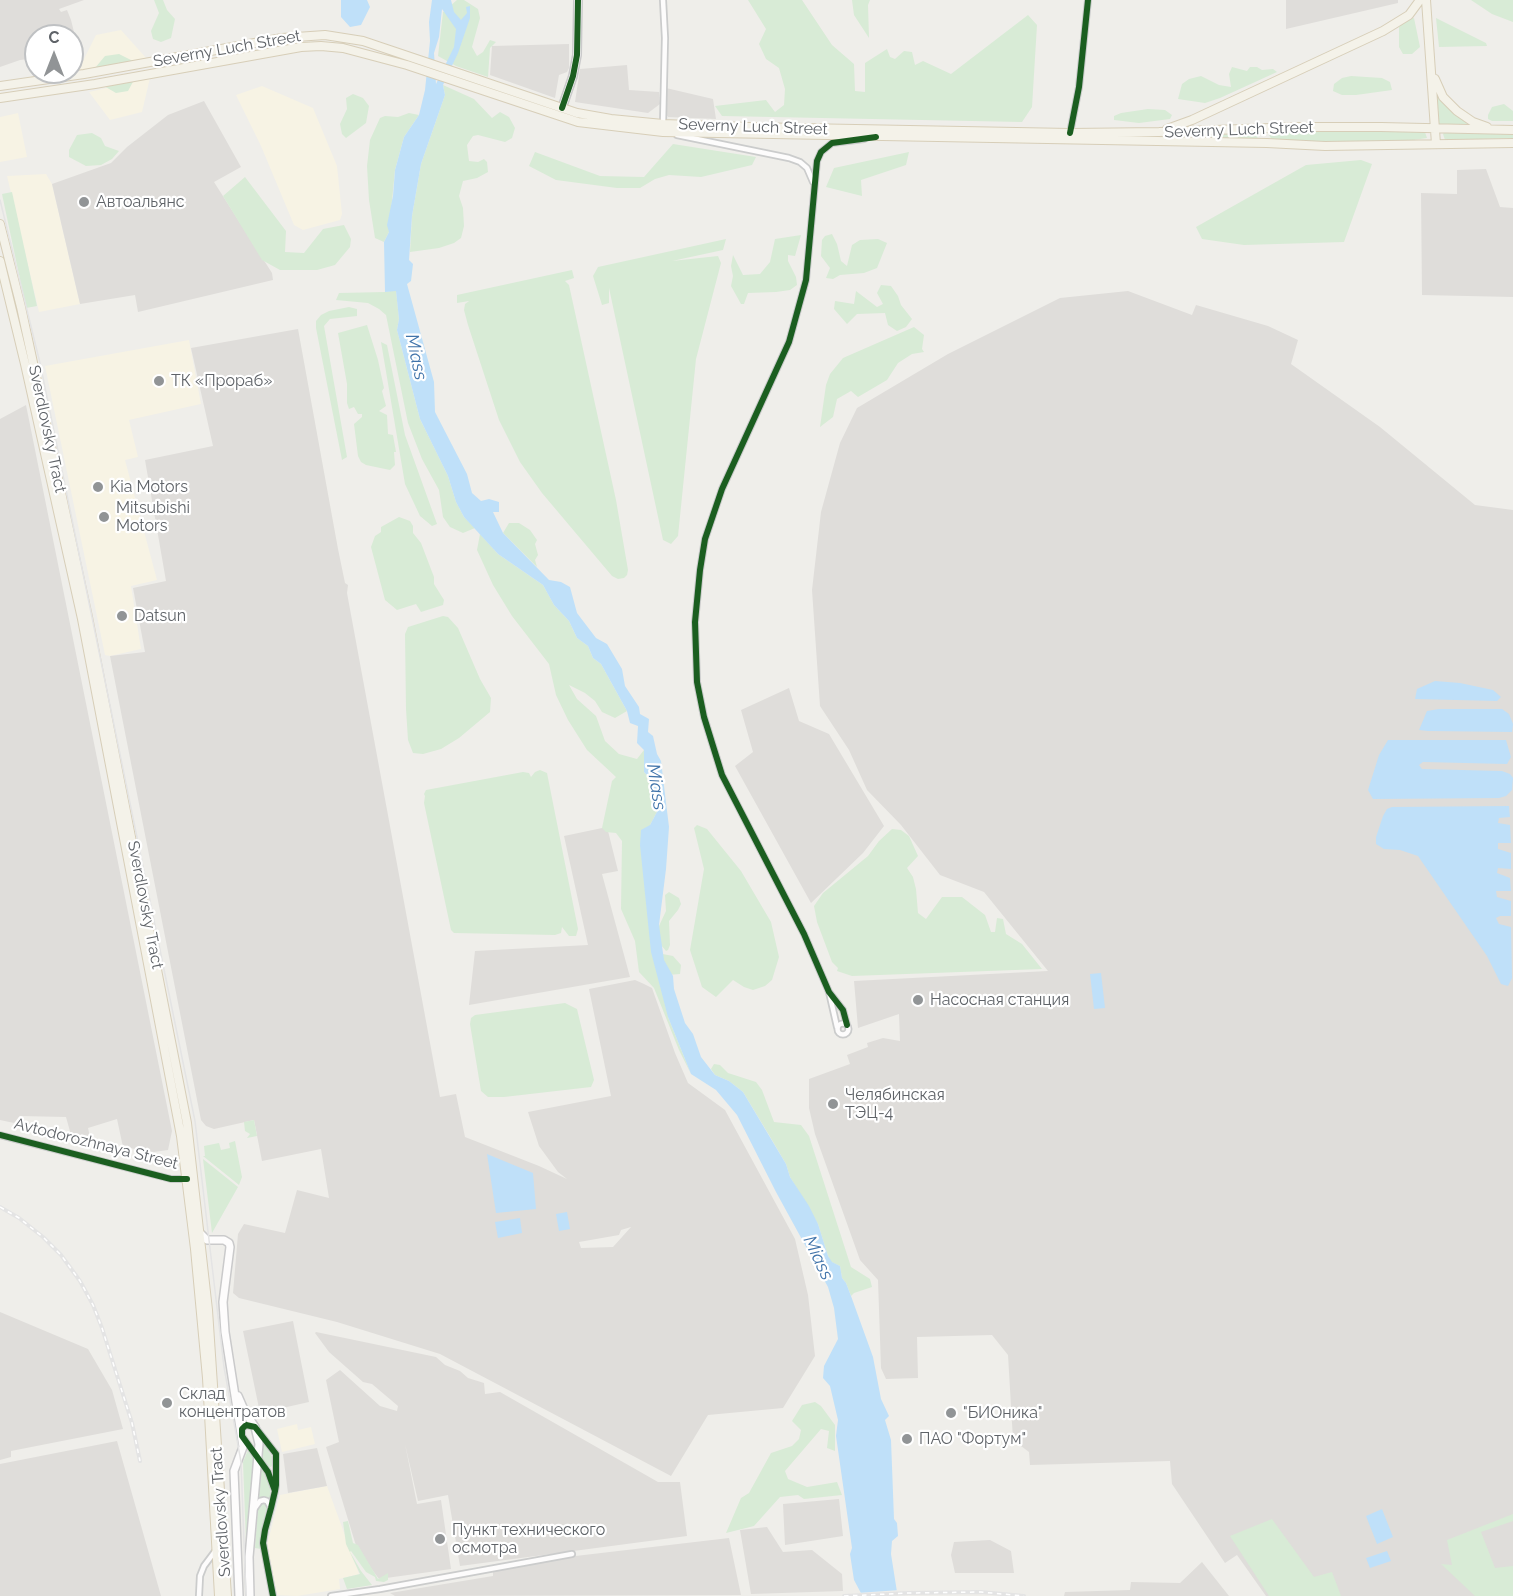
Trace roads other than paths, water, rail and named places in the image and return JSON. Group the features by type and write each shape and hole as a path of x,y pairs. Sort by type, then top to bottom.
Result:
{"main road":[{"path":"561,108 573,75 577,55 578,0"},
{"path":"1159,132 1192,120 1383,31 1409,15 1420,0"},
{"path":"1426,0 1436,144"},
{"name":"Severny Luch Street","path":"0,86 84,74 282,38 325,35 363,41 561,108 663,128 748,127 1070,134 1381,126 1513,130"},
{"name":"Severny Luch Street","path":"0,98 301,47 321,46 343,48 407,65 578,122 611,127 876,137 1267,143 1325,146 1513,143"},
{"path":"1432,70 1440,92 1451,106 1473,123 1497,130"},
{"path":"1267,143 1263,141 1261,134 1268,129"},
{"name":"Sverdlovsky Tract","path":"0,224 21,307 88,617 188,1123 190,1178 207,1378 219,1596"},
{"name":"Sverdlovsky Tract","path":"0,261 28,376 81,619 201,1234 213,1374 227,1596"},
{"path":"201,1234 209,1241 224,1240 230,1245 223,1302 243,1450 234,1471 239,1596"},
{"path":"203,1254 209,1241"},
{"path":"233,1379 241,1403 255,1427 259,1444 260,1461 249,1557 250,1596"}],"street":[{"path":"663,0 665,38 663,128 800,162 807,168 814,186"},
{"path":"1070,134 1079,87 1088,0"},
{"path":"829,992 843,1010 848,1025 848,1031 844,1034 838,1033 829,992 804,934 722,775 704,717 697,682 695,651 697,594 705,539 726,481 789,342 806,280 817,161 821,152 832,143 876,137"},
{"path":"837,1028 842,1023 848,1025"},
{"name":"Avtodorozhnaya Street","path":"0,1135 171,1179 190,1178"},
{"path":"273,1596 263,1543 275,1491 276,1454 255,1427 249,1424 244,1426 242,1436 271,1479 275,1491"},
{"path":"260,1461 270,1468 276,1460"},
{"path":"253,1510 260,1501 264,1500 267,1500 271,1508"},
{"path":"199,1596 200,1576 204,1566 217,1549"},
{"path":"331,1596 572,1554"}],"water":[{"path":"341,0 367,0 370,7 361,25 350,27 341,17"},
{"name":"Miass","path":"432,0 451,0 454,12 461,20 467,13 466,7 470,6 470,18 458,53 443,85 445,95 421,164 412,216 409,260 413,264 411,281 407,284 434,382 435,412 467,474 472,493 481,501 489,499 499,502 499,512 493,512 503,533 549,580 561,582 570,587 577,613 596,638 607,644 622,669 625,686 639,707 640,714 649,719 648,732 653,736 661,761 669,827 659,925 664,960 673,976 674,989 685,1023 693,1034 701,1057 715,1075 729,1081 743,1092 786,1164 790,1177 809,1206 818,1224 828,1256 832,1262 840,1266 842,1278 846,1283 873,1357 881,1399 889,1416 885,1420 891,1440 894,1519 897,1523 898,1536 892,1541 891,1554 897,1592 862,1595 854,1580 850,1554 852,1548 836,1436 838,1420 830,1386 823,1378 824,1366 838,1339 834,1308 828,1287 737,1115 716,1090 691,1074 668,1017 651,952 640,845 641,830 650,825 658,810 652,800 651,779 644,772 644,750 637,743 638,726 630,723 627,711 601,664 593,658 588,646 577,638 569,621 554,605 543,585 498,554 464,517 456,502 448,476 420,419 397,330 399,319 396,291 385,292 384,242 389,232 387,225 395,170 404,137 419,115 425,90 430,41 429,22","holes":["442,9 456,29 454,47 436,84 434,53 439,37"]},
{"path":"1435,681 1460,683 1493,690 1501,697 1497,701 1415,699 1417,689"},
{"path":"1502,709 1509,714 1513,724 1512,732 1419,730 1427,711"},
{"path":"1388,740 1506,740 1511,757 1507,764 1423,762 1419,765 1422,769 1502,771 1513,778 1512,790 1506,796 1499,798 1373,799 1368,790 1379,755"},
{"path":"1509,806 1510,817 1499,818 1498,823 1510,825 1511,843 1498,843 1498,849 1511,853 1511,869 1498,868 1497,873 1510,878 1511,891 1496,891 1497,897 1511,901 1511,916 1496,918 1499,924 1511,927 1512,978 1508,986 1501,984 1487,956 1418,856 1400,850 1384,849 1376,844 1376,837 1383,816 1387,809 1392,807"},
{"path":"1101,973 1105,1008 1094,1009 1090,974"},
{"path":"487,1154 533,1173 536,1209 496,1213"},
{"path":"567,1212 570,1229 559,1231 556,1214"},
{"path":"520,1218 522,1233 498,1238 495,1222"},
{"path":"1382,1509 1393,1537 1377,1544 1366,1516"},
{"path":"1387,1551 1391,1561 1370,1568 1366,1558"}],"tram line":[{"path":"0,200 40,363 195,1121 224,1367 241,1462 246,1596"}],"railway":[{"path":"0,1207 19,1218 43,1237 61,1255 80,1281 102,1328 132,1423 140,1461"},
{"path":"844,1596 981,1592 1024,1596"}],"place":[{"name":"Автоальянс","path":"84,202"},
{"name":"ТК «Прораб»","path":"159,381"},
{"name":"Kia Motors","path":"98,487"},
{"name":"Mitsubishi Motors","path":"104,517"},
{"name":"Datsun","path":"122,616"},
{"name":"Насосная станция","path":"918,1000"},
{"name":"Челябинская ТЭЦ-4","path":"833,1104"},
{"name":"Склад концентратов","path":"167,1403"},
{"name":"\"БИОника\"","path":"951,1413"},
{"name":"ПАО \"Фортум\"","path":"907,1439"},
{"name":"Пункт технического осмотра","path":"440,1539"}]}
